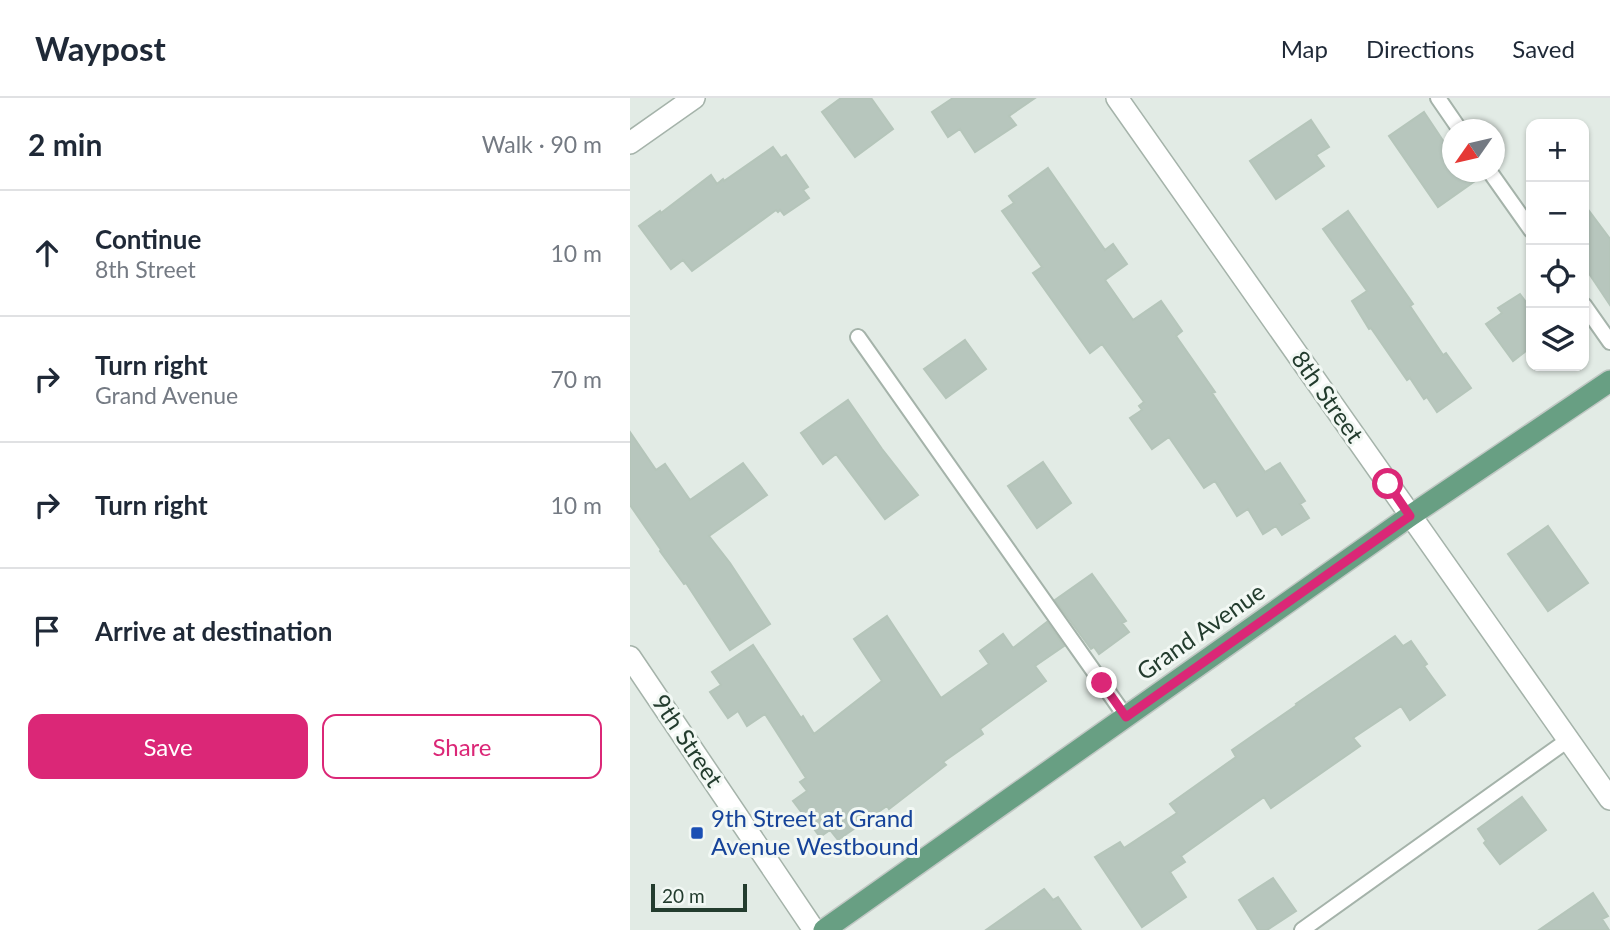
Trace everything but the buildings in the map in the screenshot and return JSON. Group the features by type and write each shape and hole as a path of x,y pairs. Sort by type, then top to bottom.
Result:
{"main road":[{"name":"Grand Avenue","path":"824,930 1410,516 1610,381"}],"street":[{"path":"630,143 694,98"},
{"name":"8th Street","path":"1117,98 1610,799"},
{"name":"9th Street","path":"630,657 814,930"}],"lane":[{"path":"1438,98 1452,119"},
{"path":"1497,182 1526,223"},
{"path":"1586,308 1610,342"},
{"path":"858,337 1126,717"},
{"path":"1302,930 1568,740"}],"place":[{"name":"9th Street at Grand Avenue Westbound","path":"697,833"}],"route":[{"path":"1102,683 1126,717 1410,516 1388,484"}]}
